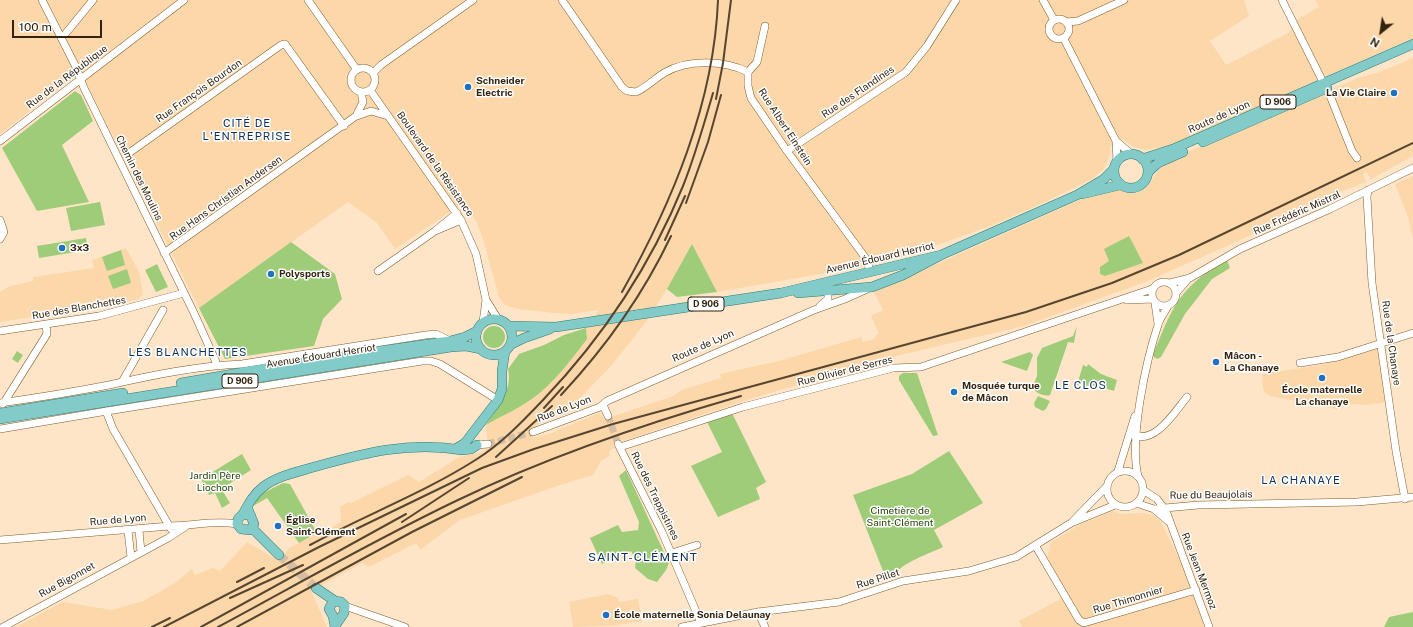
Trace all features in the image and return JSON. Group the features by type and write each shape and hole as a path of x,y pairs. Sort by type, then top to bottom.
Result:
{"main road":[{"name":"Route de Lyon","path":"1148,172 1161,161 1413,44"},
{"name":"Route de Lyon","path":"1142,159 1173,149 1325,85 1413,51"},
{"path":"1131,154 1142,159 1147,166 1148,172 1146,180 1140,186 1129,188 1120,185 1116,180 1115,166 1123,156 1131,154"},
{"name":"D 906","path":"941,254 1077,195 1104,179 1115,166"},
{"name":"D 906","path":"1077,195 1120,185"},
{"name":"Avenue Édouard Herriot","path":"508,326 556,327 781,293 941,254"},
{"name":"Avenue Édouard Herriot","path":"781,293 828,292 872,286 903,275 941,254"},
{"path":"455,449 462,446 471,435 498,400 502,389 502,371 512,335 508,326 498,319 483,322 477,331 476,341 481,349 490,355 502,371"},
{"name":"Avenue Édouard Herriot","path":"508,348 524,338 556,327"},
{"name":"Avenue Édouard Herriot","path":"0,413 302,362 450,341 465,337 477,331"},
{"name":"Avenue Édouard Herriot","path":"0,419 451,347 466,346 481,349"},
{"path":"490,355 495,355 508,348"},
{"path":"252,528 243,530 237,524 238,519 247,512 252,498 264,486 286,476 382,450 398,448 472,449 477,445 483,418"},
{"path":"471,435 472,441 477,445"},
{"path":"247,512 254,522 252,528"},
{"path":"252,528 279,555"},
{"path":"335,626 341,613 341,602 333,603 330,611 341,613"}],"street":[{"name":"Chemin des Moulins","path":"42,0 184,293 216,362 215,365"},
{"path":"66,33 93,0"},
{"name":"Rue de la République","path":"0,141 184,0"},
{"path":"308,0 357,70"},
{"path":"373,73 381,65 473,0"},
{"path":"562,0 622,88 627,91 636,92 665,73 694,62 707,62 741,69 748,72 757,62 765,26"},
{"name":"Rue des Flandines","path":"787,151 906,72 927,46 956,0"},
{"path":"1043,0 1054,20"},
{"path":"1078,21 1064,39 1057,39 1051,35 1049,27 1054,20 1061,19 1066,22 1078,21 1124,0"},
{"path":"1282,0 1325,85 1352,151 1357,158"},
{"path":"1066,22 1070,32"},
{"path":"1064,39 1116,141 1131,154"},
{"name":"Rue François Bourdon","path":"129,153 284,44 287,46 344,126"},
{"path":"366,69 373,73 375,84 370,90 361,92 354,89 351,82 353,74 357,70 366,69"},
{"name":"Rue Albert Einstein","path":"748,72 748,86 751,98 787,151 867,260 870,272"},
{"name":"Boulevard de la Résistance","path":"370,90 461,220 476,254 486,300 498,319"},
{"path":"356,116 363,102 361,92"},
{"name":"Rue Hans Christian Andersen","path":"164,253 356,116 371,111 382,113 390,117"},
{"path":"1115,166 1116,141"},
{"name":"Rue Frédéric Mistral","path":"1170,283 1190,278 1240,249 1413,168"},
{"name":"Rue de la Chanaye","path":"1368,190 1366,197 1372,283 1382,342 1396,451 1405,498"},
{"path":"378,271 435,231 457,213"},
{"path":"0,220 4,232 0,239"},
{"path":"435,231 461,220"},
{"name":"Rue Frédéric Mistral","path":"1176,293 1190,278"},
{"path":"1133,435 1136,469 1143,490 1136,503 1129,507 1115,505 1107,495 1106,487 1109,479 1118,471 1133,435 1146,371 1158,324 1168,306 1174,300 1176,293 1170,283 1158,283 1152,289 1158,324"},
{"name":"Route de Lyon","path":"603,405 607,401 814,310 845,300 872,286"},
{"name":"Rue Olivier de Serres","path":"619,446 743,407 893,368 921,367 1152,289"},
{"name":"Route de Lyon","path":"814,310 825,303 828,299 828,292"},
{"name":"Rue des Blanchettes","path":"0,331 121,312 184,293"},
{"name":"Boulevard de la Résistance","path":"483,322 486,300"},
{"name":"Rue Olivier de Serres","path":"1121,300 1154,301"},
{"path":"1154,301 1162,306 1168,306"},
{"path":"122,382 163,310"},
{"path":"2,404 47,334 46,324"},
{"path":"1300,362 1338,357 1413,333"},
{"path":"2,404 122,382 153,374 215,365 249,363 436,334 450,341"},
{"path":"0,430 106,411 431,361 440,364 498,400"},
{"path":"1133,435 1150,436 1153,434 1187,398"},
{"path":"603,405 608,416"},
{"name":"Rue de Lyon","path":"533,432 603,405"},
{"path":"106,411 111,425 170,526 171,536"},
{"path":"477,445 488,444"},
{"name":"Rue des Trappistines","path":"619,446 672,553 701,623"},
{"path":"1118,471 1131,471 1138,476"},
{"name":"Rue Pillet","path":"1071,523 1106,487"},
{"name":"Rue Jean Mermoz","path":"1143,490 1157,499 1163,507 1209,627"},
{"name":"Rue du Beaujolais","path":"1154,509 1163,507 1356,502 1413,497"},
{"name":"Rue Jean Mermoz","path":"1136,503 1154,509 1169,521"},
{"name":"Rue Pillet","path":"682,627 758,612 838,602 900,581 969,571 1016,557 1071,523 1115,505"},
{"name":"Rue de Lyon","path":"0,540 128,531 170,526 185,527 205,523 223,522 237,524"},
{"name":"Rue Bigonnet","path":"3,627 185,527"},
{"path":"139,530 141,552"},
{"path":"128,531 131,557"},
{"path":"672,553 696,545"},
{"name":"Rue Thimonnier","path":"1035,546 1079,620 1084,623 1196,590"},
{"path":"341,613 362,612 405,627"},
{"path":"758,612 765,627"}],"shaded area":[{"path":"0,0 1244,0 1249,16 1210,41 1226,65 1288,33 1298,19 1319,7 1315,0 1413,0 1413,38 1169,146 1146,150 1134,147 1123,139 1110,146 1110,155 1104,169 1092,179 993,225 940,244 850,269 717,292 692,245 646,322 611,366 576,402 578,405 541,421 535,427 532,438 549,434 599,413 604,419 673,396 684,389 721,378 720,374 779,361 861,337 863,342 874,339 877,334 879,334 871,316 883,310 874,292 1082,199 1119,190 1138,193 1148,186 1163,163 1358,78 1377,73 1413,58 1413,156 1371,179 1366,172 1363,174 1366,182 1327,197 1234,243 1145,282 1024,326 892,357 753,398 626,440 621,440 613,444 614,448 609,451 610,456 601,461 593,475 460,520 420,550 416,543 369,567 362,563 311,591 327,627 16,627 63,602 112,610 143,601 175,583 192,569 195,575 213,568 220,571 247,542 274,558 285,554 289,548 341,522 340,507 349,502 351,503 408,475 419,482 459,457 484,452 488,446 486,425 533,399 549,383 577,353 587,339 586,328 599,310 572,314 518,309 505,305 499,298 484,242 476,221 463,203 395,249 377,223 348,202 199,308 81,72 0,134"},
{"path":"1413,176 1413,239 1408,217 1395,184"},
{"path":"126,248 139,272 143,295 140,296 140,299 124,302 124,298 74,306 71,311 0,322 0,292 10,286 33,281 33,277 94,268 92,260"},
{"name":"École maternelle La chanaye","path":"1376,349 1379,350 1386,402 1367,405 1352,404 1336,409 1270,396 1265,393 1263,388 1262,374 1321,365"},
{"path":"1113,511 1121,514 1144,513 1153,515 1161,522 1190,580 1205,627 1022,627 1019,621 1068,595 1047,557 1051,542 1081,524"},
{"name":"École maternelle Sonia Delaunay","path":"608,594 618,598 619,602 638,599 642,621 612,626 573,627 569,602"}],"green space":[{"path":"75,91 81,95 93,121 62,145 89,202 37,211 2,148"},
{"path":"100,202 105,225 71,231 66,208"},
{"path":"1129,236 1143,263 1105,276 1100,274 1100,267 1109,261 1104,249"},
{"name":"3x3","path":"86,238 88,250 39,258 37,246"},
{"path":"291,242 335,274 342,299 323,319 314,346 225,359 199,308"},
{"path":"692,244 717,292 677,297 667,289"},
{"path":"121,250 125,265 107,271 102,257"},
{"path":"1227,260 1230,268 1212,279 1185,314 1161,357 1157,359 1154,357 1153,355 1166,324 1180,299 1198,279"},
{"path":"157,264 168,287 156,292 145,270"},
{"path":"127,269 131,283 113,289 108,276"},
{"path":"490,326 498,326 505,333 505,341 498,348 490,348 483,341 483,333"},
{"path":"1077,326 1074,343 1068,342 1050,395 1038,393 1032,388 1037,376 1037,358 1042,348 1073,336"},
{"path":"586,328 587,339 555,379 527,403 486,425 503,399 508,384 508,369 519,354 544,345 564,335"},
{"path":"17,351 23,355 18,363 12,359"},
{"path":"1030,352 1033,355 1027,371 1001,362"},
{"path":"1088,364 1101,374 1117,380 1114,391 1098,386 1077,385 1083,365 1087,367"},
{"path":"903,373 917,373 938,435 933,436 899,380 899,376"},
{"path":"1038,396 1050,401 1046,409 1043,411 1035,407 1034,403"},
{"path":"732,413 766,482 756,488 760,499 718,517 691,466 722,452 707,422"},
{"name":"Cimetière de Saint-Clément","path":"949,451 983,503 934,530 943,547 902,567 894,576 885,576 853,495 912,474"},
{"name":"Jardin Père Liochon","path":"242,454 251,470 222,490 230,503 222,508 215,493 209,495 201,479"},
{"path":"626,470 669,563 666,570 657,582 648,579 635,568 636,560 631,551 602,564 590,538 618,525 622,532 638,530 639,522 619,476"},
{"path":"283,483 290,484 317,533 299,543 267,498 253,506 257,496"},
{"path":"1413,612 1413,627 1384,627 1389,617"}],"tunnel":[{"path":"608,416 618,444"},
{"path":"488,444 533,432"},
{"path":"279,555 316,588"}],"railway":[{"path":"622,292 658,223 687,151 699,114 708,77 715,38 718,0"},
{"path":"716,99 723,63 731,0"},
{"path":"310,545 436,483 477,459 512,432 565,376 605,326 623,300 656,245 683,186 713,93"},
{"path":"686,203 708,142 721,95"},
{"path":"164,627 319,547 482,468 534,449 613,424 1026,312 1112,283 1179,255 1413,143"},
{"path":"665,240 685,196"},
{"path":"561,395 593,359 622,320 648,279 671,236"},
{"path":"544,408 563,387"},
{"path":"218,627 397,530 492,484 597,442 741,396"},
{"path":"496,457 552,406"},
{"path":"237,627 412,532 522,477"},
{"path":"402,522 469,478"},
{"path":"201,627 406,514"},
{"path":"230,598 303,565"},
{"path":"237,582 264,568"},
{"path":"152,627 170,618"}],"place":[{"name":"Schneider Electric","path":"468,87"},
{"name":"La Vie Claire","path":"1394,93"},
{"name":"3x3","path":"62,248"},
{"name":"Polysports","path":"271,274"},
{"name":"Mâcon - La Chanaye","path":"1216,362"},
{"name":"École maternelle La chanaye","path":"1322,378"},
{"name":"Mosquée turque de Mâcon","path":"954,392"},
{"name":"Église Saint-Clément","path":"278,526"},
{"name":"École maternelle Sonia Delaunay","path":"606,615"}],"district":[{"name":"CITÉ DE L'ENTREPRISE","path":"247,130"},
{"name":"LES BLANCHETTES","path":"188,353"},
{"name":"LE CLOS","path":"1081,386"},
{"name":"LA CHANAYE","path":"1301,481"},
{"name":"SAINT-CLÉMENT","path":"643,557"}]}
